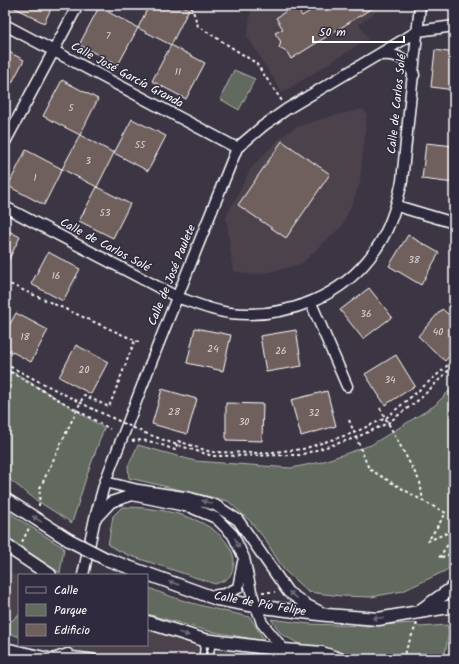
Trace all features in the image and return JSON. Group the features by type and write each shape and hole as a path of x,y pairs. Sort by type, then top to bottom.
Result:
{"street":[{"path":"5,142 78,5"},
{"name":"Calle de Carlos Solé","path":"5,207 177,297 200,305 228,313 254,315 292,309 311,303 336,289 358,271 376,249 397,206 402,181 420,5"},
{"name":"Calle José García Granda","path":"5,25 237,148"},
{"name":"Calle de José Paulete","path":"83,574 95,518 105,482 237,148 263,126 288,109 418,31 454,26"},
{"path":"378,55 392,54 398,56 408,64 414,75"},
{"path":"397,206 454,223"},
{"path":"311,303 346,386"},
{"path":"105,482 138,490 190,498 215,504 238,520 288,592 307,605 327,615"},
{"path":"95,518 111,502 132,495 190,507 216,518 233,534 244,558 255,606 262,622 284,650"},
{"name":"Calle de Pío Felipe","path":"5,499 69,540 106,559 211,596 255,606 327,615 378,619 417,618 452,612"},
{"path":"5,545 48,574"},
{"path":"211,596 225,594 238,588 244,558"},
{"name":"Calle de Pío Felipe","path":"417,618 454,587"},
{"path":"148,622 209,641 322,653 339,659"},
{"path":"5,648 53,659 68,653"},
{"path":"5,653 11,659"}],"lane":[{"path":"202,659 209,641"},
{"path":"209,641 209,659"},
{"path":"68,653 93,657"}],"path":[{"path":"186,5 192,8 198,26 256,63 288,109"},
{"path":"5,282 141,343"},
{"path":"40,508 40,488 84,395 108,407 135,340"},
{"path":"138,440 175,450 178,441 211,452 262,453 302,449 353,433 386,418 444,369 454,358"},
{"path":"5,364 95,410 145,433 177,446 213,456 300,455 355,438 388,423 421,398 454,365"},
{"path":"5,369 110,428"},
{"path":"380,408 420,482 423,501"},
{"path":"349,420 355,438 369,469 446,513 428,541 454,530"},
{"path":"21,543 30,526"},
{"path":"454,535 439,558 454,553"},
{"path":"260,592 278,592"},
{"path":"452,612 454,622"},
{"path":"402,659 417,618"}],"shaded area":[{"path":"252,5 378,5 375,12 370,17 359,24 368,39 282,93 247,36"},
{"path":"363,109 367,114 360,183 342,226 301,264 252,275 233,271 226,217 251,168 280,138 296,127 328,117"},
{"path":"5,569 18,576 18,615 13,620 5,623"},
{"path":"148,627 339,659 67,659 69,646 148,646"}],"green space":[{"path":"234,70 255,79 239,110 220,99"},
{"path":"5,368 24,378 104,428 72,523 36,500 5,476"},
{"path":"454,386 454,564 445,571 403,591 371,597 341,596 308,592 284,570 264,538 250,521 228,501 129,478 128,466 138,445 195,461 291,468 321,462 371,445 434,406"},
{"path":"122,507 136,507 166,511 182,515 210,528 222,537 232,552 234,563 231,575 223,581 215,584 128,555 108,545 113,516"},
{"path":"5,509 64,548 60,573 5,536"},
{"path":"148,587 185,601 250,617 265,641 208,631 148,614"},
{"path":"18,615 18,637 5,631 5,623 13,620"},
{"path":"271,619 310,624 365,626 414,623 420,627 447,625 449,632 444,659 367,659 325,648 303,646 281,634"}],"building":[{"path":"9,5 53,5 44,23"},
{"path":"149,5 181,5 189,9 171,45 138,28"},
{"path":"295,5 302,16 320,5 377,5 291,59 287,52 279,48 281,42 275,33 283,29 276,18"},
{"path":"99,7 138,28 118,65 79,45"},
{"path":"171,45 205,63 186,99 152,81"},
{"path":"5,50 24,60 5,96"},
{"path":"435,50 454,53 454,90 431,87"},
{"path":"62,80 98,99 80,135 43,116"},
{"path":"132,119 166,136 148,171 114,153"},
{"path":"80,135 114,153 97,187 62,169"},
{"path":"282,141 330,174 286,238 238,205"},
{"path":"426,143 454,146 454,183 422,179"},
{"path":"26,150 62,169 44,205 8,186"},
{"path":"97,187 130,204 113,238 79,221"},
{"path":"5,229 20,237 5,267"},
{"path":"408,235 439,253 421,285 389,266"},
{"path":"48,252 80,269 63,301 31,284"},
{"path":"369,288 392,317 363,339 340,310"},
{"path":"442,309 454,319 454,351 445,361 418,336"},
{"path":"16,313 48,330 31,362 5,348 5,333"},
{"path":"195,328 231,335 223,371 187,363"},
{"path":"296,330 302,366 266,372 260,336"},
{"path":"76,345 108,362 91,394 59,377"},
{"path":"396,355 415,386 385,405 365,374"},
{"path":"162,389 197,399 187,434 152,424"},
{"path":"327,391 336,426 301,436 291,400"},
{"path":"226,403 263,404 262,441 226,440"}]}
